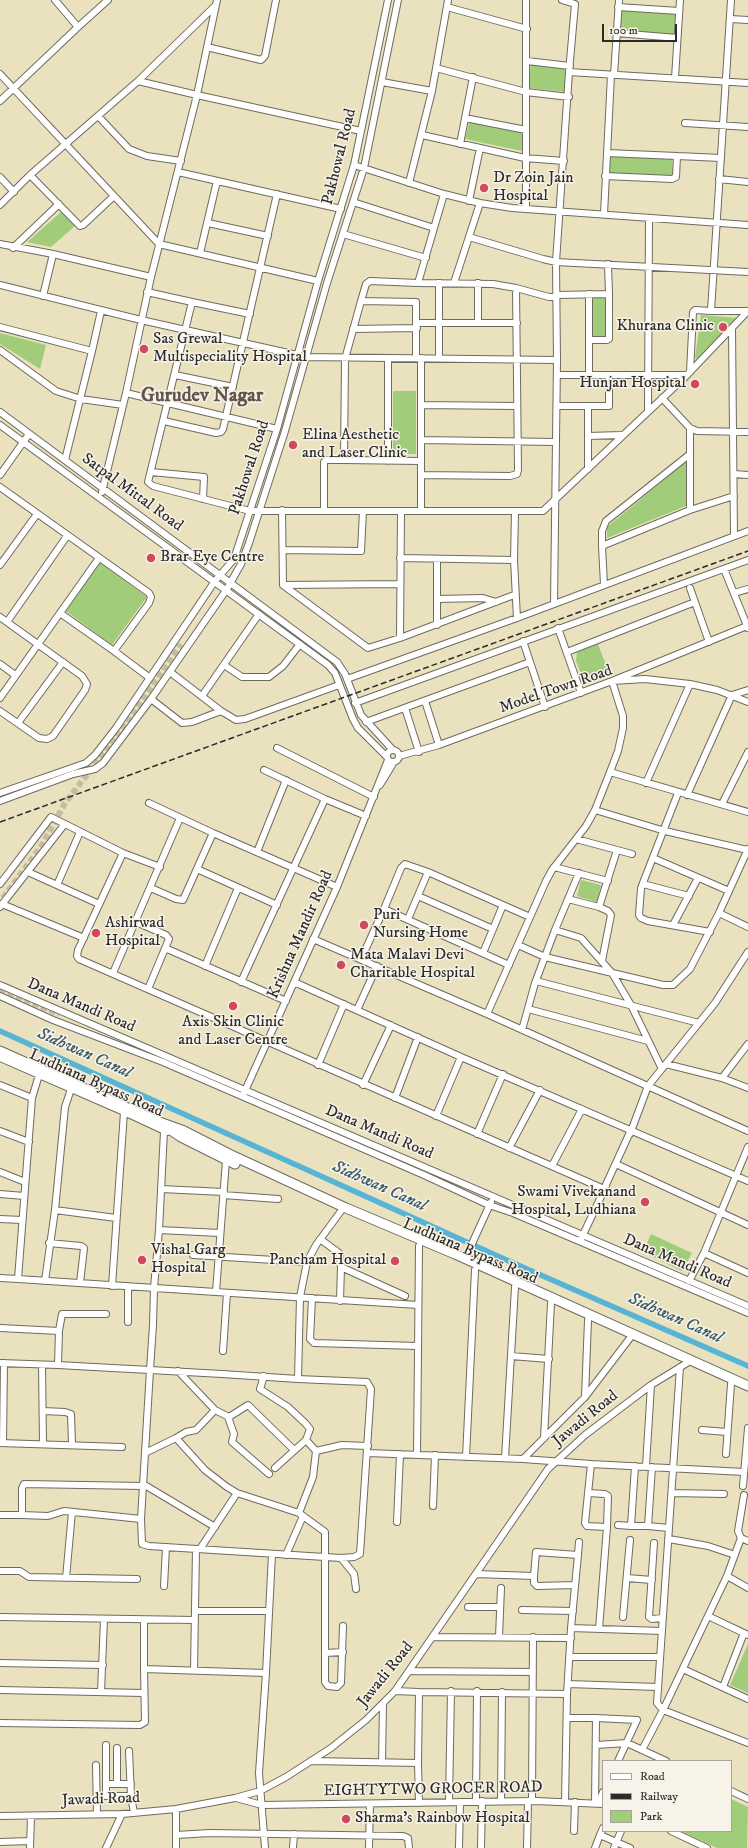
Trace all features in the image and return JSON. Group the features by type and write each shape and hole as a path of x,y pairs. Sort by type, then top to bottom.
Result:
{"highway":[{"path":"0,1051 163,1127 182,1134"},
{"name":"Ludhiana Bypass Road","path":"182,1134 226,1160 340,1212 515,1287 630,1338 684,1365 748,1392"},
{"name":"Ludhiana Bypass Road","path":"182,1134 278,1177 467,1255 748,1386"}],"street":[{"path":"55,0 78,27"},
{"path":"0,101 108,0"},
{"path":"207,47 261,60 265,56 276,0"},
{"name":"Pakhowal Road","path":"71,767 86,763 116,728 215,581 234,559 277,429 318,281 354,165 388,0"},
{"name":"Pakhowal Road","path":"73,774 100,766 115,750 151,700 230,583 250,543 285,432 306,357 364,168 398,0"},
{"path":"409,183 432,91 448,0"},
{"path":"526,0 526,209"},
{"path":"554,604 557,406 556,262 575,2 562,0"},
{"path":"604,214 612,75 619,0"},
{"path":"675,78 680,0"},
{"path":"711,311 712,269 731,0"},
{"path":"101,498 126,393 147,292 181,161 216,3"},
{"path":"0,205 30,175 138,81 216,3"},
{"path":"447,7 527,29"},
{"path":"618,7 679,11"},
{"path":"730,19 748,20"},
{"path":"617,33 677,38"},
{"path":"527,61 612,75 748,83"},
{"path":"436,68 526,92 569,97"},
{"path":"0,74 159,244 318,281"},
{"path":"460,144 473,77"},
{"path":"138,81 196,95 361,130"},
{"path":"382,82 432,91"},
{"path":"98,116 130,149 147,156 181,161"},
{"path":"465,118 526,130"},
{"path":"685,123 748,128"},
{"path":"422,135 525,158 564,161"},
{"path":"469,201 480,148"},
{"path":"607,153 721,158"},
{"path":"605,176 674,179 676,177 676,156"},
{"path":"354,165 444,194 480,203 526,209 559,210 748,225"},
{"path":"178,172 341,209"},
{"path":"30,175 78,225 82,226 114,196"},
{"path":"0,177 14,192"},
{"path":"719,179 748,182"},
{"path":"200,253 217,181"},
{"path":"164,421 219,433 223,429 244,343 277,194"},
{"path":"418,283 444,194"},
{"path":"353,202 434,228"},
{"path":"454,283 480,203"},
{"path":"13,248 59,204"},
{"path":"648,410 649,218"},
{"path":"208,223 268,236"},
{"path":"343,234 426,258"},
{"path":"469,237 556,262 648,265 748,272"},
{"path":"0,244 13,248 53,254 151,277"},
{"path":"43,296 53,254"},
{"path":"589,340 608,340 608,264"},
{"path":"344,460 345,359 366,284 370,281 500,284 556,296 609,294"},
{"path":"439,283 439,358"},
{"path":"478,283 478,323"},
{"path":"0,286 297,356 345,359 439,358 557,360"},
{"path":"421,475 515,475 518,470 516,288"},
{"path":"147,292 250,314"},
{"path":"588,375 589,294"},
{"path":"361,301 414,301 417,304 421,405 421,511"},
{"path":"192,302 148,482 153,486 250,511 543,511 648,410 688,374 748,311"},
{"path":"688,374 693,312 695,310 748,311"},
{"path":"65,460 102,311"},
{"path":"353,329 417,326 439,323 516,323"},
{"path":"0,327 92,351"},
{"path":"732,328 734,536"},
{"path":"0,350 47,386 61,393 81,399 122,405"},
{"path":"388,358 388,461"},
{"path":"557,375 688,374"},
{"path":"175,375 233,387"},
{"path":"557,406 609,406 609,375"},
{"path":"126,393 277,429"},
{"path":"662,398 690,428 697,431 748,432"},
{"path":"421,405 517,406"},
{"path":"588,406 588,469"},
{"name":"Satpal Mittal Road","path":"0,412 331,656 342,668 355,703 366,722 392,749 397,751 399,756"},
{"name":"Satpal Mittal Road","path":"0,425 226,589"},
{"path":"690,428 690,510"},
{"path":"0,474 29,434"},
{"path":"588,436 622,435"},
{"path":"421,440 556,442"},
{"path":"604,585 602,531 606,521 690,454"},
{"path":"324,510 324,462 326,460 421,461"},
{"path":"151,472 204,477 203,499"},
{"path":"734,474 748,475"},
{"path":"0,487 147,592 151,597 114,651"},
{"path":"602,546 690,510 734,496"},
{"path":"282,510 283,585"},
{"path":"283,550 361,551 363,511"},
{"path":"400,638 401,511"},
{"path":"515,512 514,595 517,618"},
{"path":"0,565 37,514"},
{"path":"347,680 748,531"},
{"path":"7,622 67,536"},
{"path":"0,698 37,643 98,558"},
{"path":"400,558 437,560 514,560"},
{"path":"437,560 437,625"},
{"path":"355,703 748,560"},
{"path":"487,1014 554,867 586,826 595,810 618,751 623,728 622,716 612,681 748,627 724,569"},
{"path":"283,585 400,584"},
{"path":"283,585 364,646 372,647 437,625 514,595"},
{"path":"690,588 709,642"},
{"path":"226,589 328,665 334,673 358,728 389,759"},
{"path":"734,594 748,589"},
{"path":"437,599 483,598 496,602"},
{"path":"567,652 695,602"},
{"path":"60,613 150,678"},
{"path":"202,696 259,614"},
{"path":"0,617 85,679 87,687 53,736 47,739 39,738 0,711"},
{"path":"558,628 581,693"},
{"path":"522,641 545,707"},
{"path":"224,665 242,677 269,677 283,666 300,644"},
{"path":"18,723 63,662"},
{"path":"366,722 530,662"},
{"path":"0,664 15,676"},
{"path":"170,672 232,719 240,720 339,686"},
{"name":"Model Town Road","path":"399,756 419,752 439,745 612,681 645,679 690,684 732,695 748,702"},
{"path":"646,784 690,684"},
{"path":"687,795 732,695 748,690"},
{"path":"151,700 182,723 192,722 221,711"},
{"path":"425,701 439,745"},
{"path":"405,708 419,752"},
{"path":"277,748 374,797"},
{"path":"389,759 387,752 392,749"},
{"path":"722,804 748,752"},
{"path":"389,759 399,756"},
{"name":"Krishna Mandir Road","path":"244,1094 337,887 378,788 381,773 389,759"},
{"path":"0,793 71,767 73,774 0,801"},
{"path":"264,770 325,799 366,816"},
{"path":"610,772 646,784 748,812"},
{"path":"257,852 286,780"},
{"path":"678,793 665,831 652,858 643,884 638,912 641,918 648,921 710,932"},
{"path":"241,982 325,799"},
{"path":"149,803 213,833 337,887"},
{"path":"518,945 545,956 663,985 673,985 690,969 710,932 748,850 665,831 595,810"},
{"path":"0,884 51,817 123,853 160,867"},
{"path":"113,973 180,818"},
{"path":"64,824 1,906 84,938"},
{"path":"57,885 80,832"},
{"path":"151,888 176,899 183,900 213,833"},
{"path":"576,839 632,854"},
{"path":"599,907 617,850"},
{"path":"123,853 77,953 79,959 363,1085 604,1189"},
{"path":"652,858 730,890"},
{"path":"361,959 403,865 407,864 503,904 530,917"},
{"path":"554,867 608,881"},
{"path":"197,869 277,905"},
{"path":"28,872 99,904"},
{"path":"408,919 428,872"},
{"path":"522,1030 545,956 579,873"},
{"path":"673,925 698,878"},
{"path":"643,884 689,896"},
{"path":"205,966 238,888"},
{"path":"418,896 493,929"},
{"path":"568,899 599,907 608,911 611,915 602,961"},
{"path":"482,953 503,904"},
{"path":"384,909 509,964"},
{"path":"719,913 748,927"},
{"path":"136,922 167,936 168,940 148,989"},
{"path":"555,930 581,938 612,973 631,1005 662,1069"},
{"path":"313,939 487,1014 748,1131"},
{"path":"165,948 286,1001"},
{"path":"579,1242 631,1130 648,1086 699,1023 732,979 748,952"},
{"path":"357,1010 377,966"},
{"path":"536,981 699,1023"},
{"path":"294,982 391,1024 461,1057 748,1181"},
{"name":"Dana Mandi Road","path":"0,985 244,1094 493,1196 582,1236 748,1306"},
{"path":"0,996 52,1020 244,1094 489,1205 513,1213 748,1313"},
{"path":"318,1065 344,1004"},
{"path":"528,1009 648,1041"},
{"path":"77,1021 89,1024 91,1034"},
{"path":"363,1085 391,1024"},
{"path":"394,1098 418,1037"},
{"path":"722,1078 748,1044"},
{"name":"Ludhiana Bypass Road","path":"0,1047 179,1125 182,1134"},
{"path":"436,1116 461,1057"},
{"name":"Ludhiana Bypass Road","path":"0,1058 124,1112 163,1127"},
{"path":"666,1064 722,1078 748,1087"},
{"path":"477,1134 503,1074"},
{"path":"18,1279 32,1098 39,1075"},
{"path":"0,1085 32,1098"},
{"path":"45,1281 49,1243 55,1210 65,1107 71,1089"},
{"path":"509,1148 540,1090"},
{"path":"552,1166 582,1108"},
{"path":"112,1286 124,1112"},
{"path":"122,1446 2,1443 2,1363 58,1365 150,1370 178,1371 298,1379 364,1381 369,1383 371,1389 361,1553 354,1558 341,1558 166,1547 142,1544 141,1519 150,1370 154,1288 159,1230 163,1127"},
{"path":"0,1131 28,1142"},
{"path":"689,1281 704,1253 748,1147"},
{"path":"216,1292 226,1160"},
{"path":"615,1166 748,1225"},
{"path":"0,1172 25,1182"},
{"path":"161,1189 278,1199"},
{"path":"0,1194 24,1196"},
{"path":"467,1255 493,1196"},
{"path":"55,1210 116,1218"},
{"path":"298,1379 300,1297 307,1262 320,1239 340,1212"},
{"path":"0,1219 22,1220"},
{"path":"159,1230 220,1233"},
{"path":"320,1239 339,1253 341,1267 340,1301"},
{"path":"49,1243 84,1248 80,1283"},
{"path":"417,1455 419,1246"},
{"path":"704,1253 748,1273"},
{"path":"193,1255 307,1262"},
{"path":"341,1267 405,1296"},
{"path":"466,1456 475,1270"},
{"path":"0,1278 418,1305"},
{"path":"128,1286 128,1322"},
{"path":"505,1458 515,1287"},
{"path":"223,1351 227,1293"},
{"path":"312,1298 310,1339 314,1343 418,1346"},
{"path":"544,1438 551,1304"},
{"path":"58,1365 59,1331 62,1314 106,1314"},
{"path":"585,1397 588,1320"},
{"path":"0,1328 59,1331"},
{"path":"523,1459 585,1397 630,1338"},
{"path":"511,1356 549,1359"},
{"path":"42,1365 43,1444"},
{"path":"684,1365 662,1618 658,1703 663,1710 748,1743"},
{"name":"Jawadi Road","path":"0,1816 122,1814 176,1809 235,1798 260,1791 311,1761 351,1732 383,1704 395,1691 542,1477 556,1461 585,1434 651,1386 684,1365"},
{"path":"178,1371 215,1410 228,1417 234,1434 232,1442 269,1474"},
{"path":"264,1376 260,1386 262,1390 288,1407 309,1427 309,1434 306,1440 275,1468"},
{"path":"726,1454 732,1384"},
{"path":"648,1526 651,1386"},
{"path":"228,1417 233,1416 249,1405 294,1450"},
{"path":"145,1453 186,1432 197,1429 215,1410"},
{"path":"43,1411 65,1412 71,1414 72,1444"},
{"path":"744,1486 748,1428"},
{"path":"702,1430 727,1432"},
{"path":"176,1438 205,1470 238,1493 301,1515 325,1532 325,1684 337,1687 342,1683 343,1626"},
{"path":"286,1555 313,1477 316,1451 306,1440"},
{"path":"316,1451 342,1445 400,1454 505,1458 744,1472"},
{"path":"397,1522 400,1454"},
{"path":"433,1506 435,1455"},
{"path":"591,1464 585,1524 587,1526 607,1527"},
{"path":"631,1526 635,1466"},
{"path":"22,1515 22,1488 24,1484 143,1485 215,1527"},
{"path":"194,1670 198,1549 238,1493"},
{"path":"588,1493 605,1494 608,1496 599,1629"},
{"path":"672,1493 724,1494"},
{"path":"642,1750 663,1710 727,1576 735,1556 741,1538 738,1529 744,1495"},
{"path":"0,1515 48,1516 62,1511 141,1519"},
{"path":"66,1578 72,1512"},
{"path":"618,1525 670,1528"},
{"path":"669,1538 708,1546 735,1556"},
{"path":"741,1538 748,1542"},
{"path":"623,1617 630,1540"},
{"path":"565,1802 567,1694 571,1628 579,1542"},
{"path":"654,1543 649,1617 652,1619 662,1618"},
{"path":"164,1586 166,1547"},
{"path":"575,1585 537,1586 534,1584 535,1554 537,1552 578,1555"},
{"path":"265,1848 259,1775 272,1554"},
{"path":"341,1558 354,1574 356,1589"},
{"path":"0,1571 20,1571 30,1577 137,1579"},
{"path":"476,1574 534,1576"},
{"path":"727,1576 747,1585"},
{"path":"627,1578 652,1580"},
{"path":"499,1637 501,1588"},
{"path":"468,1607 500,1607"},
{"path":"522,1610 573,1611"},
{"path":"195,1611 269,1611"},
{"path":"708,1616 746,1634 723,1687"},
{"path":"0,1618 195,1620"},
{"path":"101,1692 104,1619"},
{"path":"0,1723 140,1725 145,1722 144,1620"},
{"path":"571,1628 662,1631"},
{"path":"432,1637 571,1638"},
{"path":"527,1848 530,1801 533,1637"},
{"path":"325,1653 343,1652"},
{"path":"570,1657 660,1657"},
{"path":"0,1663 102,1665"},
{"path":"144,1669 266,1673"},
{"path":"682,1669 748,1698"},
{"path":"410,1671 533,1672"},
{"path":"568,1684 658,1687"},
{"path":"0,1690 144,1693"},
{"path":"395,1691 477,1691 567,1694"},
{"path":"450,1802 451,1691"},
{"path":"477,1691 481,1848"},
{"path":"419,1692 419,1803"},
{"path":"501,1801 502,1692"},
{"path":"382,1763 383,1704"},
{"path":"567,1718 637,1720 618,1760"},
{"path":"596,1718 599,1803"},
{"path":"596,1745 627,1743 664,1760"},
{"path":"106,1745 106,1796 131,1796"},
{"path":"117,1748 117,1784"},
{"path":"129,1751 131,1796 134,1813"},
{"path":"311,1761 418,1763"},
{"path":"96,1765 97,1814"},
{"path":"106,1784 131,1784"},
{"path":"732,1791 748,1799"},
{"name":"EIGHTYTWO GROCER ROAD","path":"235,1798 262,1805 479,1801 599,1803"},
{"path":"459,1848 460,1802"},
{"path":"574,1831 575,1802"},
{"path":"368,1848 370,1804"},
{"path":"176,1809 176,1848"},
{"path":"106,1848 122,1814"},
{"path":"30,1848 31,1816"},
{"path":"595,1848 602,1830"},
{"path":"615,1845 621,1832"},
{"path":"672,1832 707,1848"},
{"path":"176,1835 210,1833 406,1836 409,1840 409,1848"},
{"path":"293,1848 294,1834"},
{"path":"600,1835 615,1845 630,1848"},
{"path":"0,1842 30,1841"}],"green space":[{"path":"621,9 676,13 674,36 620,33"},
{"path":"531,60 566,66 565,92 529,88"},
{"path":"470,118 522,132 522,151 465,139"},
{"path":"607,155 672,158 673,177 606,174"},
{"path":"61,212 75,226 51,247 27,242"},
{"path":"593,297 605,297 605,337 592,337"},
{"path":"701,315 738,318 697,359 695,358"},
{"path":"0,333 46,345 40,369 0,344"},
{"path":"393,391 416,391 416,454 393,454"},
{"path":"687,461 686,506 607,538 607,527"},
{"path":"99,562 147,597 112,645 66,611"},
{"path":"598,644 609,673 584,681 576,661 577,651"},
{"path":"581,880 601,885 597,902 577,896"},
{"path":"651,1234 692,1253 682,1271 643,1252"},
{"path":"748,1644 748,1693 730,1685"},
{"path":"732,1799 748,1807 747,1848 717,1848 682,1832 732,1832"}],"waterway":[{"name":"Sidhwan Canal","path":"0,1031 502,1258 748,1366"}],"tunnel":[{"path":"3,898 42,845 65,803 127,723 181,644"},
{"path":"0,989 59,1014"}],"railway":[{"path":"0,822 748,551"}],"place":[{"name":"Dr Zoin Jain Hospital","path":"484,188"},
{"name":"Khurana Clinic","path":"723,327"},
{"name":"Sas Grewal Multispeciality Hospital","path":"144,349"},
{"name":"Hunjan Hospital","path":"695,384"},
{"name":"Elina Aesthetic and Laser Clinic","path":"293,445"},
{"name":"Brar Eye Centre","path":"151,558"},
{"name":"Puri Nursing Home","path":"364,925"},
{"name":"Ashirwad Hospital","path":"96,933"},
{"name":"Mata Malavi Devi Charitable Hospital","path":"341,965"},
{"name":"Axis Skin Clinic and Laser Centre","path":"233,1006"},
{"name":"Swami Vivekanand Hospital, Ludhiana","path":"645,1202"},
{"name":"Vishal Garg Hospital","path":"142,1260"},
{"name":"Pancham Hospital","path":"395,1261"},
{"name":"Sharma's Rainbow Hospital","path":"346,1819"}],"district":[{"name":"Gurudev Nagar","path":"202,397"}]}
